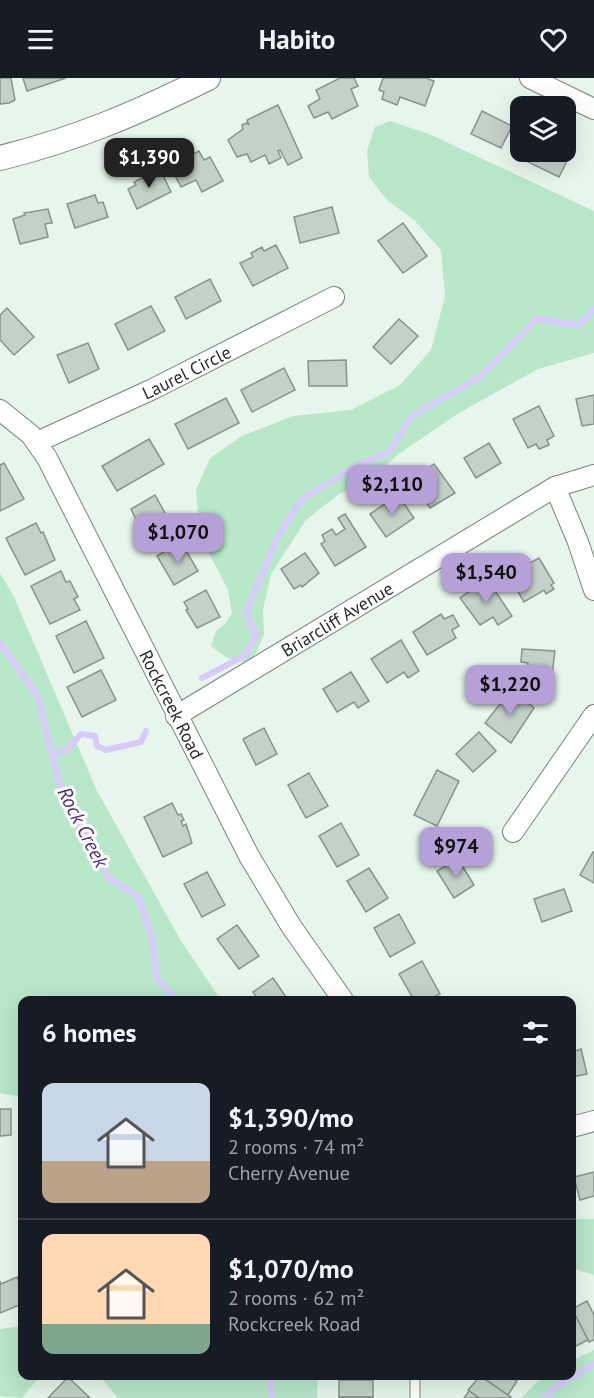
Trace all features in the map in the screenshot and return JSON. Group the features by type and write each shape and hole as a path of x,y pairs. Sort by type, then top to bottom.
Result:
{"street":[{"path":"0,158 52,145 103,127 208,78"},
{"path":"530,78 594,109"},
{"name":"Laurel Circle","path":"37,442 153,390 334,297"},
{"name":"Rockcreek Road","path":"0,410 14,419 37,442 249,856 291,926 340,996"},
{"name":"Briarcliff Avenue","path":"176,716 555,487 594,475"},
{"path":"555,487 578,542 594,590"},
{"path":"513,832 594,715"},
{"path":"576,1126 594,1121"}],"lane":[{"path":"415,1380 415,1398"}],"green space":[{"path":"390,121 429,134 594,211 594,353 538,369 459,413 400,453 366,483 339,494 306,520 271,574 263,610 264,635 255,655 245,662 227,658 211,646 216,631 225,624 232,613 228,590 200,535 196,490 210,458 242,436 293,416 351,410 400,385 431,350 445,296 441,250 414,220 387,200 369,177 367,150 375,127"},
{"path":"0,573 14,597 97,791 181,941 218,996 18,996 18,1096 0,1093"},
{"path":"576,1219 594,1219 594,1275 576,1269"},
{"path":"18,1327 18,1380 37,1380 22,1398 0,1396 0,1329"},
{"path":"594,1350 594,1398 521,1398 539,1380 576,1380 576,1359"},
{"path":"103,1380 318,1380 317,1398 118,1398"}],"building":[{"path":"0,78 11,78 15,100 0,104"},
{"path":"23,78 66,78 27,91"},
{"path":"340,78 354,78 358,86 351,89 358,106 332,119 328,112 314,118 308,106 320,99 316,90"},
{"path":"383,78 426,78 434,81 425,106 400,97 397,105 382,99 384,92 379,90"},
{"path":"278,105 302,158 288,165 280,150 278,151 281,158 269,164 265,155 251,162 247,154 237,157 228,140 243,129 242,125 247,123 249,125 247,120"},
{"path":"482,111 510,125 510,130 501,148 471,134"},
{"path":"199,151 204,160 210,157 223,181 202,192 196,180 181,187 170,166"},
{"path":"528,162 566,162 559,177"},
{"path":"160,169 171,192 137,209 128,189 136,185 134,182"},
{"path":"95,195 98,203 103,202 108,217 75,228 67,204"},
{"path":"332,207 339,233 300,243 294,217"},
{"path":"48,209 52,223 45,224 48,237 20,244 13,219 25,215 24,213"},
{"path":"403,223 427,256 403,273 378,241"},
{"path":"276,245 288,268 253,286 240,263 253,257 251,253 262,247 264,251"},
{"path":"210,279 221,301 186,319 175,297"},
{"path":"151,306 165,331 128,350 115,324"},
{"path":"7,308 34,337 14,355 0,340 0,315"},
{"path":"399,319 418,336 391,364 373,347"},
{"path":"88,343 99,369 69,383 57,355"},
{"path":"346,360 347,386 309,386 308,361"},
{"path":"284,368 295,390 252,412 241,390"},
{"path":"594,395 594,424 582,426 576,399"},
{"path":"226,398 239,423 188,449 175,424"},
{"path":"539,406 554,436 547,440 549,445 539,449 536,444 528,448 513,419"},
{"path":"149,439 164,464 117,491 102,466"},
{"path":"489,443 501,463 476,478 464,458"},
{"path":"4,463 24,499 0,511 0,465"},
{"path":"434,464 455,493 430,508 417,488 427,481 422,472"},
{"path":"155,495 171,524 145,539 131,509"},
{"path":"398,495 414,518 386,537 370,514"},
{"path":"345,514 366,547 335,566 321,544 325,541 322,535 332,529 336,535 345,529 338,518"},
{"path":"36,523 41,533 43,532 55,560 25,575 6,538"},
{"path":"181,542 198,571 174,585 157,556"},
{"path":"305,553 319,573 302,587 301,585 294,589 281,569"},
{"path":"527,558 530,563 539,558 554,583 551,585 554,589 546,594 544,590 524,602 506,571"},
{"path":"61,571 66,582 70,581 78,597 74,599 80,610 50,624 31,586"},
{"path":"487,579 512,616 498,625 493,617 480,625 460,598"},
{"path":"206,590 220,617 197,628 184,602"},
{"path":"441,614 444,619 453,615 459,626 452,630 456,638 427,655 413,632"},
{"path":"86,621 104,658 74,673 56,636"},
{"path":"401,640 419,671 408,678 404,672 387,683 371,659"},
{"path":"522,649 555,651 550,691 525,688 528,663 521,662"},
{"path":"101,670 116,700 82,717 67,687"},
{"path":"351,672 369,701 358,708 354,702 337,712 323,689"},
{"path":"511,690 534,708 511,743 485,723"},
{"path":"264,728 277,754 256,765 243,739"},
{"path":"479,732 496,751 473,772 456,754"},
{"path":"437,770 459,781 437,826 414,815"},
{"path":"309,773 328,806 306,818 288,785"},
{"path":"172,803 178,815 181,814 184,820 181,821 183,826 186,824 192,843 163,857 144,817"},
{"path":"341,823 359,855 337,867 319,836"},
{"path":"594,852 594,883 580,875"},
{"path":"458,859 474,885 454,898 437,871"},
{"path":"369,868 388,898 366,912 347,881"},
{"path":"207,872 225,905 202,917 184,884"},
{"path":"564,889 572,911 542,922 534,899"},
{"path":"399,914 415,943 390,957 374,928"},
{"path":"237,925 259,956 239,969 217,939"},
{"path":"422,961 440,994 412,996 399,974"},
{"path":"273,978 285,996 256,996 253,992"},
{"path":"581,1049 587,1074 576,1076 576,1051"},
{"path":"0,1109 11,1109 11,1135 0,1136"},
{"path":"594,1172 594,1196 580,1200 576,1176"},
{"path":"17,1277 18,1306 0,1313 0,1281 1,1284"},
{"path":"587,1301 594,1315 594,1340 589,1342 576,1317 576,1307"},
{"path":"576,1317 588,1340 576,1346"},
{"path":"65,1380 71,1380 90,1398 48,1398"},
{"path":"339,1380 373,1380 373,1397 339,1397"},
{"path":"477,1380 486,1380 511,1397 479,1398 468,1390"},
{"path":"487,1380 516,1380 508,1395"},
{"path":"469,1391 479,1398 464,1398"},
{"path":"373,1397 373,1398 339,1398"}],"waterway":[{"path":"202,678 246,655 256,635 246,613 277,538 302,499 360,464 389,452 412,416 480,377 537,319 579,325 594,309"},
{"name":"Rock Creek","path":"0,643 38,697 60,785 108,877 138,897 151,933 157,978 173,996"},
{"path":"52,756 68,749 81,734 95,736 97,746 106,750 141,742 146,731"},
{"path":"576,1375 594,1364"},
{"name":"Rock Creek","path":"270,1380 272,1398"},
{"path":"543,1398 568,1380"}]}
